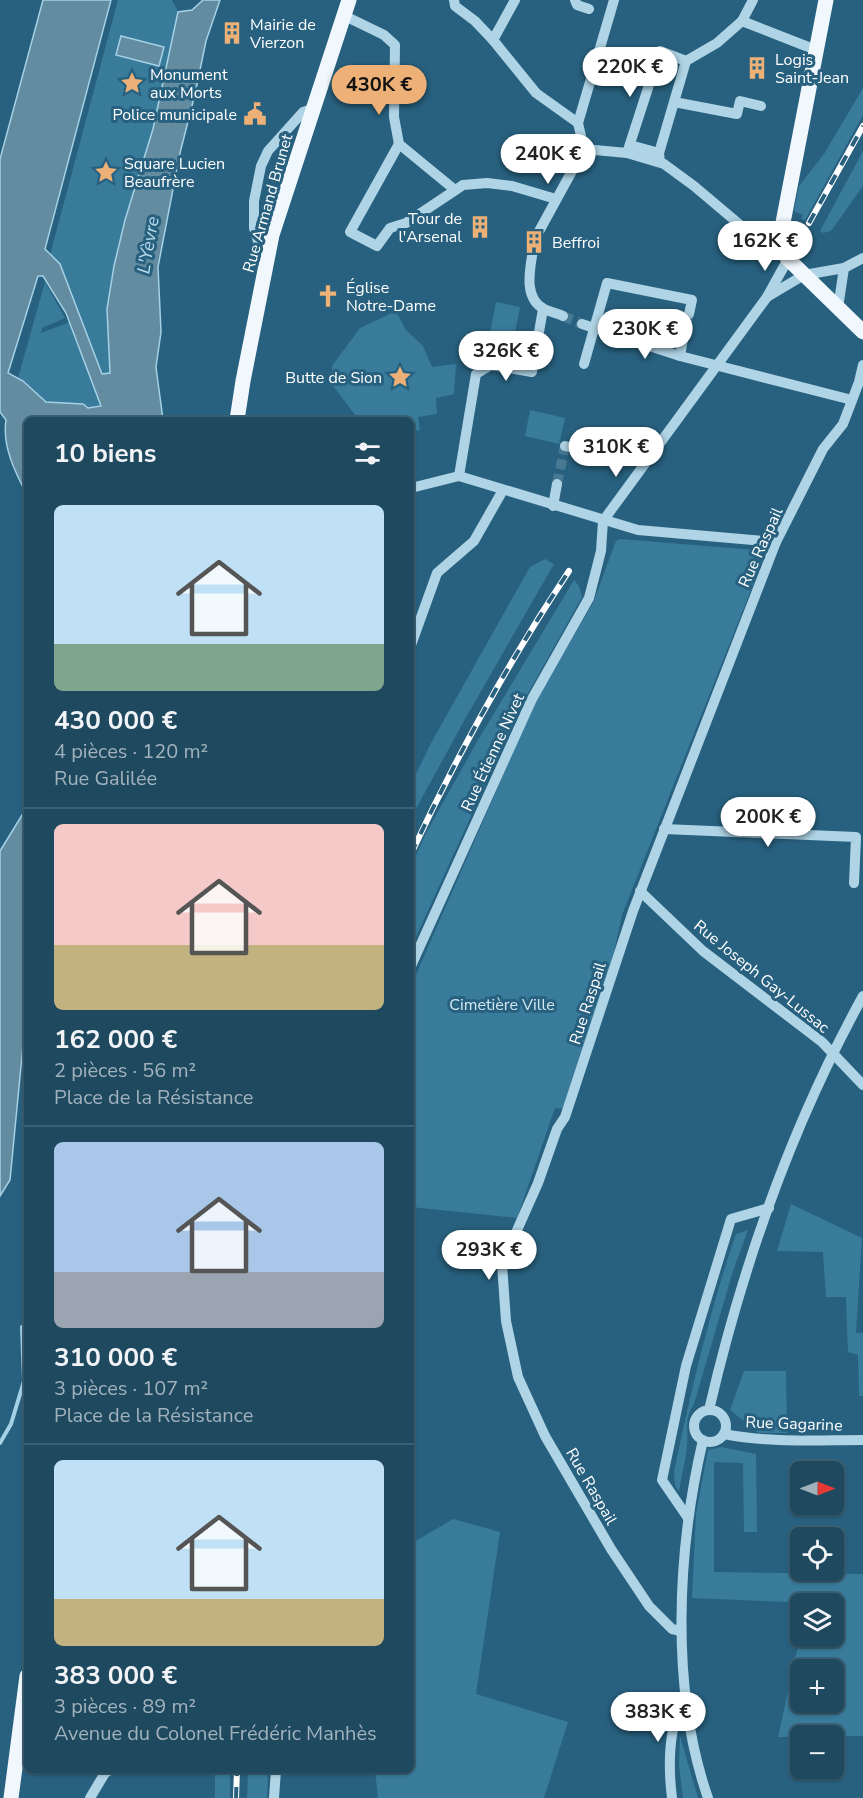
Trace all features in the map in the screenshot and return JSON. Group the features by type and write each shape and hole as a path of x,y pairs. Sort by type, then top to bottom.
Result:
{"main road":[{"name":"Rue Armand Brunet","path":"238,417 267,257 349,0"},
{"path":"826,0 781,233 785,255 863,332"},
{"path":"10,1798 24,1698"}],"street":[{"path":"454,0 455,6 475,21 493,40 536,93 578,123"},
{"path":"493,40 515,0"},
{"path":"575,0 577,5 589,9"},
{"path":"537,235 584,149 578,123 614,0"},
{"path":"660,158 686,61 720,40 742,21 753,0"},
{"path":"345,16 384,35 395,45 394,117 399,144 350,232 377,246 390,228 406,223 463,184 487,183 512,186 556,200"},
{"path":"742,21 816,50"},
{"path":"629,149 660,51 686,61"},
{"path":"674,102 737,114 740,101 761,106"},
{"path":"267,257 254,228 254,201 261,166 268,151 303,112 315,108"},
{"path":"399,144 455,190"},
{"path":"584,149 629,149 660,158 765,246 785,255 767,297 603,521"},
{"path":"533,250 529,274 530,292 543,309 563,315"},
{"path":"767,297 804,275 844,268 863,258"},
{"path":"838,308 844,268"},
{"path":"584,364 607,283 692,300 689,314"},
{"path":"459,476 476,374 491,364 532,372 543,309"},
{"path":"582,324 680,356 852,400"},
{"path":"680,356 683,339"},
{"name":"Rue Raspail","path":"681,1631 672,1629 649,1606 611,1549 545,1436 518,1377 506,1321 502,1264 538,1183 557,1129 565,1118 640,891 776,542 824,449 843,424 863,365"},
{"path":"565,446 605,456"},
{"path":"414,487 459,476 638,530 776,542"},
{"path":"554,506 557,484"},
{"path":"414,637 437,573 474,541 502,490"},
{"name":"Rue Étienne Nivet","path":"414,959 532,699 589,598 601,551 603,521"},
{"path":"664,829 856,837 854,883"},
{"name":"Rue Joseph Gay-Lussac","path":"640,891 703,951 822,1042 863,1085"},
{"path":"710,1410 741,1288 769,1208 810,1104 833,1053 863,996"},
{"path":"688,1518 662,1480 686,1366 731,1220 769,1208"},
{"path":"710,1410 715,1411 723,1417 726,1425 724,1434 717,1440 703,1440 697,1434 694,1425 698,1417 710,1410"},
{"name":"Rue Gagarine","path":"724,1434 750,1439 863,1440"},
{"path":"703,1440 688,1518 681,1631 687,1703 696,1755 708,1798"},
{"path":"672,1798 669,1772 675,1718 680,1708 687,1703"},
{"path":"90,1798 105,1773"},
{"path":"274,1798 276,1773"}],"green space":[{"name":"Square Lucien Beaufrère","path":"118,0 172,0 178,12 153,129 125,220 114,266 107,309 110,373 102,375 60,264 50,255"},
{"path":"863,88 863,115 805,220 801,219 803,215 794,211 799,186 824,154"},
{"path":"863,151 863,186 831,231 823,233 820,231"},
{"path":"45,282 65,318 42,328 41,333 70,322 101,406 88,408 82,404 46,402 18,378"},
{"path":"496,302 520,307 513,342 489,337"},
{"path":"396,311 406,330 423,346 432,367 456,364 454,394 436,398 437,414 418,417 420,430 414,431 414,417 357,417 333,386 332,366 360,328"},
{"path":"530,410 565,418 559,444 525,436"},
{"name":"Cimetière Ville","path":"620,539 756,550 762,562 622,915 611,966 564,1109 555,1108 517,1218 414,1207 414,979 536,700 593,603 616,541"},
{"path":"545,559 554,564 414,812 414,778 431,743 530,567"},
{"path":"574,580 579,586 582,597 522,704 414,941 414,859 426,833 478,740"},
{"path":"791,1204 862,1238 856,1333 863,1333 863,1396 859,1396 858,1355 848,1352 846,1297 826,1297 823,1252 777,1251"},
{"path":"748,1230 733,1271 689,1415 679,1492 675,1485 674,1472 709,1322 736,1234"},
{"path":"744,1371 786,1371 787,1433 759,1433 730,1410"},
{"path":"721,1447 756,1454 757,1532 744,1532 743,1463 714,1462 714,1572 790,1573 790,1581 844,1581 844,1574 863,1574 863,1736 844,1736 844,1725 790,1725 790,1737 778,1737 790,1682 790,1713 844,1713 844,1659 795,1659 798,1647 844,1647 844,1593 790,1593 790,1602 692,1598 696,1514 708,1450"},
{"path":"453,1519 500,1532 476,1694 568,1722 544,1798 378,1798 375,1773 414,1773 414,1542"},
{"path":"680,1736 698,1798 683,1798 679,1765"},
{"path":"215,1773 230,1773 230,1798 215,1798"},
{"path":"248,1773 268,1773 267,1798 247,1798"}],"water":[{"name":"L'Yèvre","path":"43,0 111,0 45,249 60,264 102,374 110,373 107,309 114,266 125,220 153,129 178,12 192,10 203,0 220,0 206,41 180,153 158,267 161,332 156,367 163,417 24,417 24,489 10,459 5,430 6,420 0,412 0,159","holes":["38,276 43,276 66,313 101,406 88,408 83,404 46,402 23,381 8,373"]},
{"path":"121,36 164,47 159,66 116,55"},
{"path":"24,812 24,1035 10,1180 0,1196 0,851"}],"waterway":[{"path":"0,1443 11,1424 24,1381 22,1327"}],"tunnel":[{"path":"683,339 689,314"},
{"path":"563,316 582,324"},
{"path":"557,484 565,446"}],"railway":[{"path":"809,223 863,126"},
{"path":"414,848 485,709 525,639 569,571"},
{"path":"236,1798 237,1773"}],"place":[{"name":"Mairie de Vierzon","path":"232,33"},
{"name":"Logis Saint-Jean","path":"757,68"},
{"name":"Monument aux Morts","path":"132,83"},
{"name":"Police municipale","path":"255,114"},
{"name":"Square Lucien Beaufrère","path":"106,172"},
{"name":"Tour de l'Arsenal","path":"480,227"},
{"name":"Beffroi","path":"534,242"},
{"name":"Église Notre-Dame","path":"328,296"},
{"name":"Butte de Sion","path":"400,377"}]}
